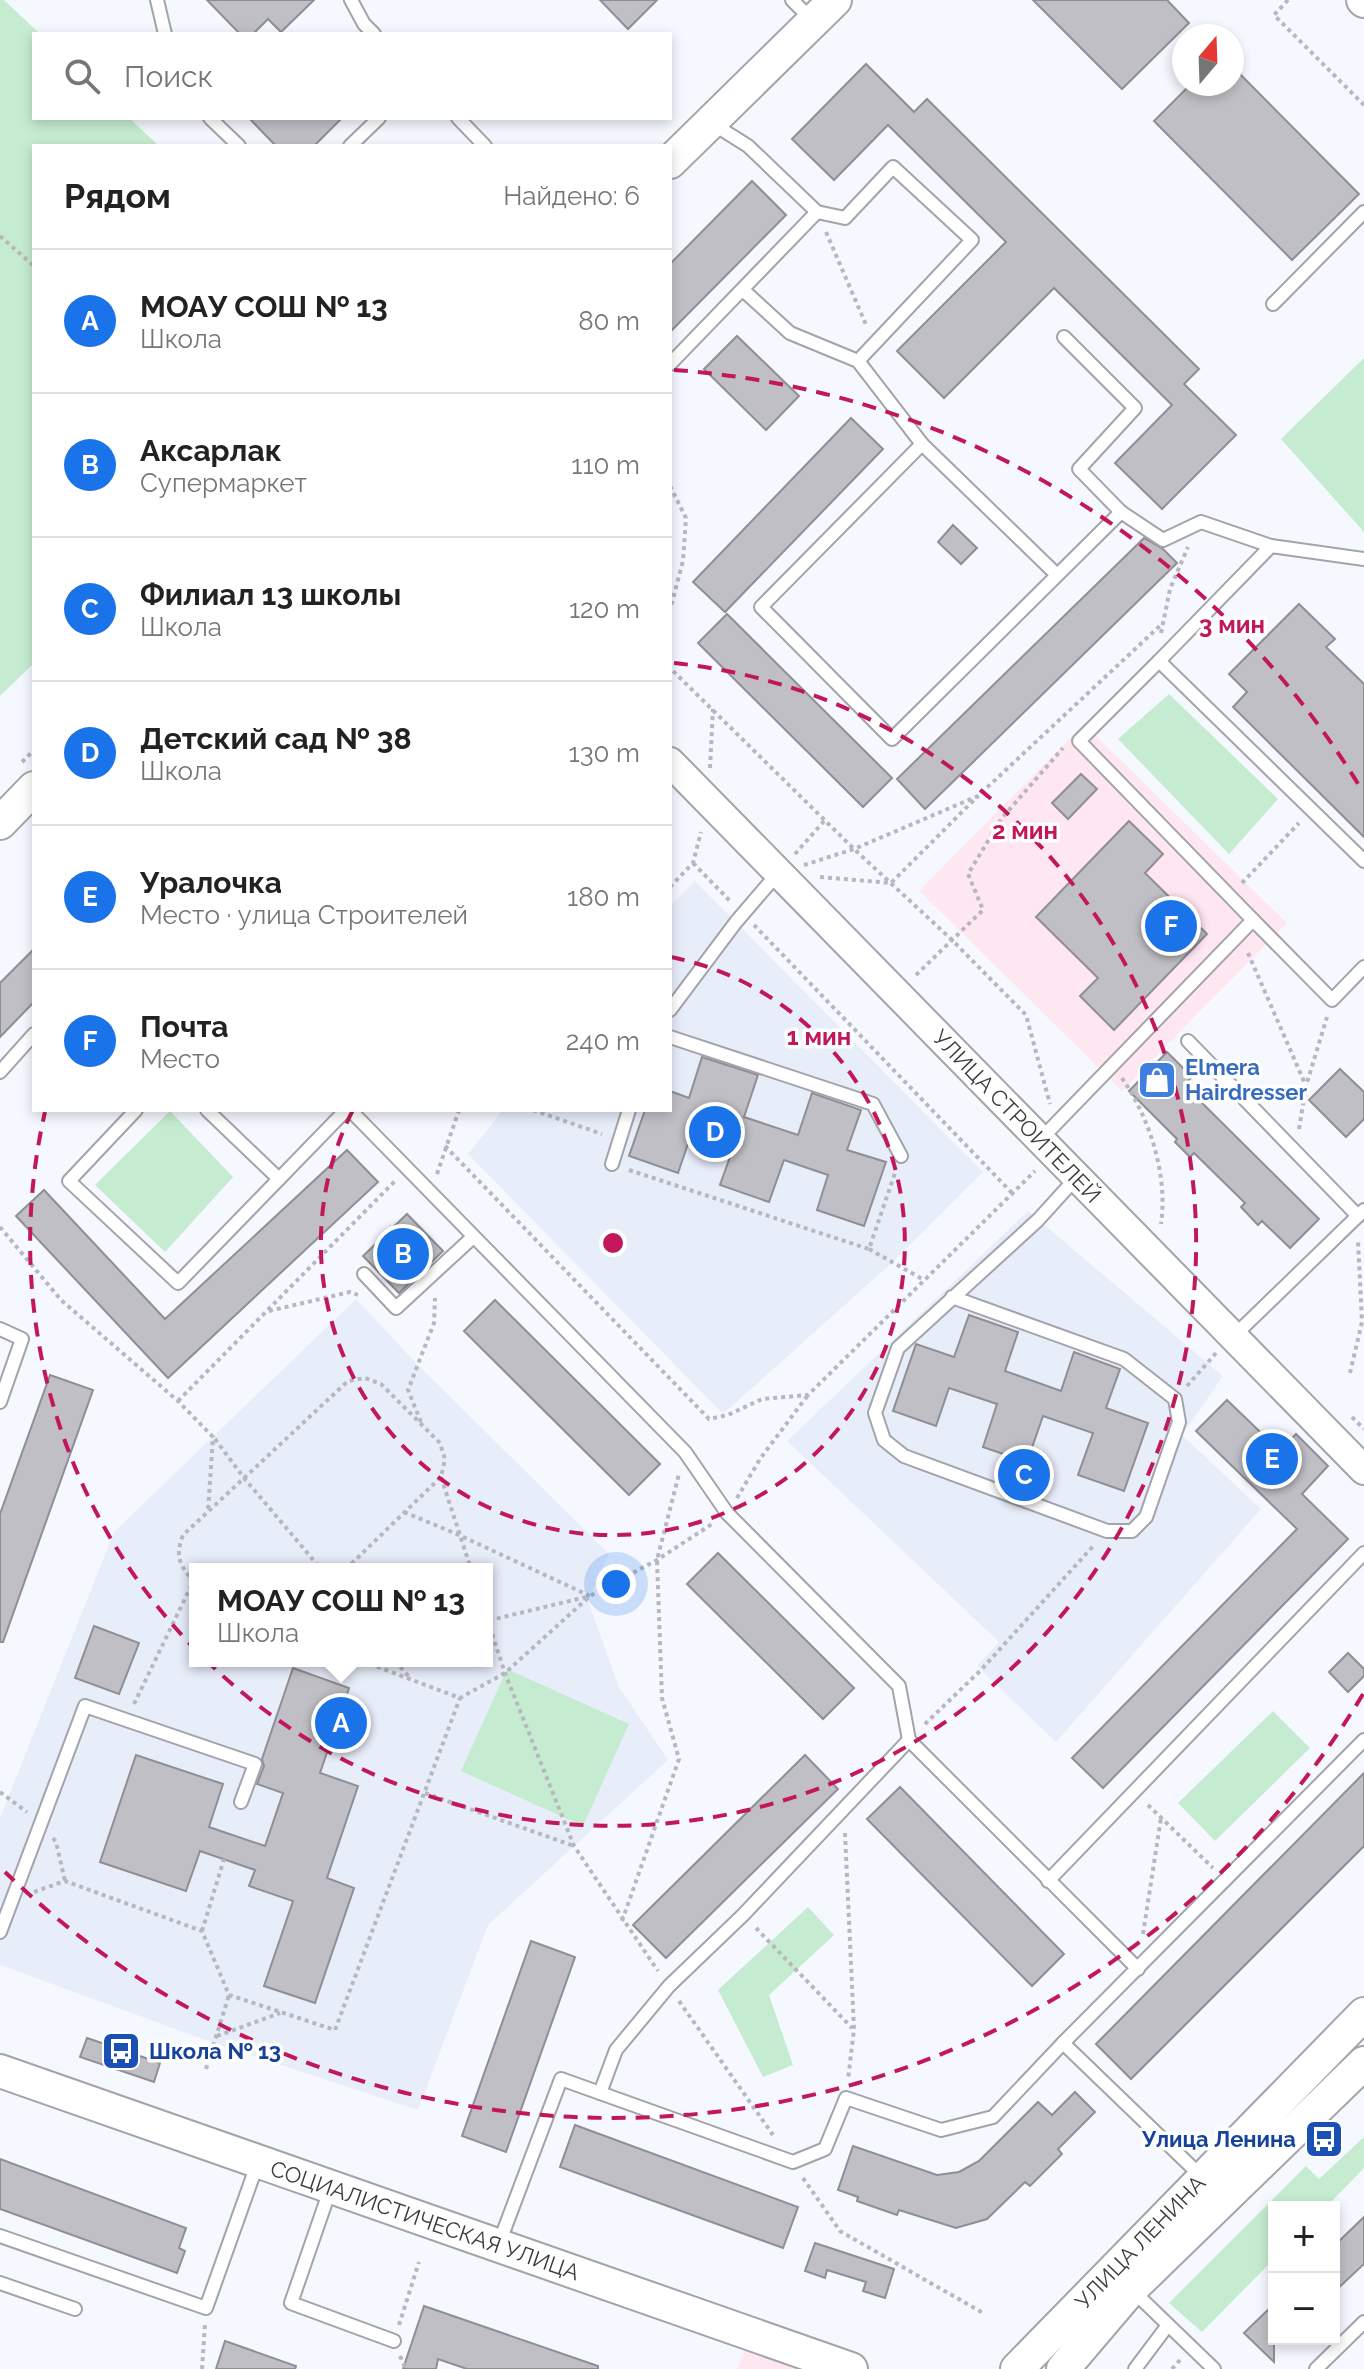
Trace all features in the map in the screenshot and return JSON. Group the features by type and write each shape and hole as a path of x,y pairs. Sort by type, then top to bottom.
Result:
{"main road":[{"path":"672,160 813,7"},
{"path":"0,823 32,793"},
{"name":"УЛИЦА ЛЕНИНА","path":"1017,2369 1364,2014"},
{"name":"УЛИЦА ЛЕНИНА","path":"1063,2369 1131,2289 1364,2063"},
{"name":"СОЦИАЛИСТИЧЕСКАЯ УЛИЦА","path":"0,2071 851,2369"}],"street":[{"name":"УЛИЦА СТРОИТЕЛЕЙ","path":"672,764 897,994 1049,1139 1077,1177 1225,1345 1364,1470"}],"lane":[{"path":"157,0 165,32"},
{"path":"351,0 372,32"},
{"path":"212,120 237,144"},
{"path":"352,144 377,120"},
{"path":"460,120 483,144"},
{"path":"710,122 748,146 817,212 845,218 893,167 972,240 858,361"},
{"path":"672,362 817,212"},
{"path":"1273,304 1364,212"},
{"path":"743,290 790,333 858,361 922,444 1057,575"},
{"path":"1064,337 1135,408 1079,469 1121,512 1163,540 1201,522 1271,546 1364,559"},
{"path":"922,444 761,607 892,739 1121,512"},
{"path":"1271,546 1079,741 1332,1000 1364,967"},
{"path":"1159,661 1364,861"},
{"path":"672,1007 778,873"},
{"path":"1049,1139 1113,1064 1253,920"},
{"path":"0,1072 32,1036"},
{"path":"672,1038 873,1104 901,1156"},
{"path":"1188,1041 1295,1152 1361,1213 1225,1345"},
{"path":"134,1112 69,1181 178,1283 346,1112"},
{"path":"209,1112 279,1179"},
{"path":"350,1112 685,1452 727,1513 899,1686 909,1740 1138,1969"},
{"path":"612,1164 628,1112"},
{"path":"952,1297 1124,1359 1175,1399 1179,1422 1146,1517 1132,1531 1107,1531 904,1456 884,1440 875,1413 898,1348 952,1297 1038,1220 1077,1177"},
{"path":"364,1274 396,1308 473,1237"},
{"path":"0,1329 22,1339 0,1402"},
{"path":"1048,1881 1364,1553"},
{"path":"0,1932 85,1706 255,1764 241,1802"},
{"path":"600,2093 616,2050 669,1986 743,1915 909,1740"},
{"path":"498,2246 561,2079 793,2162 825,2149 846,2098 941,2130 993,2117 1364,1740"},
{"path":"1063,2043 1203,2178"},
{"path":"0,2236 206,2308 258,2162"},
{"path":"331,2187 291,2303 394,2341"},
{"path":"0,2283 75,2309"},
{"path":"1131,2289 1214,2369"},
{"path":"1316,2369 1364,2322"},
{"path":"1135,2369 1168,2325"}],"path":[{"path":"1288,0 1274,15 1364,105"},
{"path":"817,212 875,345"},
{"path":"0,236 32,264"},
{"path":"672,490 686,518 683,561 672,602"},
{"path":"1157,645 1170,589 1192,537"},
{"path":"891,883 978,796 1164,622"},
{"path":"229,1995 335,2030 460,1698 505,1673 590,1596 657,1560 727,1513 760,1459 808,1395 1013,1194 1049,1139 1026,1015 672,670"},
{"path":"897,994 983,910 968,874 1002,818 1072,738"},
{"path":"778,873 854,849 978,796"},
{"path":"1230,897 1310,811"},
{"path":"778,873 825,820"},
{"path":"693,863 1013,1194"},
{"path":"778,873 891,883"},
{"path":"1239,933 1306,1086"},
{"path":"1295,1152 1306,1086 1332,1000"},
{"path":"1113,1064 1139,1102 1154,1150 1164,1201 1161,1227 1150,1217"},
{"path":"432,1192 458,1112"},
{"path":"539,1112 619,1140"},
{"path":"445,1146 709,1419 728,1415 762,1399 808,1395"},
{"path":"869,1249 901,1156"},
{"path":"612,1164 869,1249 924,1280"},
{"path":"178,1401 408,1168"},
{"path":"1350,1373 1362,1322 1361,1213"},
{"path":"0,1227 61,1300 178,1401 213,1437 316,1563"},
{"path":"423,1427 408,1390 434,1323 435,1272"},
{"path":"267,1311 350,1292 396,1308"},
{"path":"1175,1399 1225,1345"},
{"path":"189,1576 183,1570 177,1553 183,1535 348,1381 365,1378 381,1384 440,1443 445,1459 441,1477 469,1563"},
{"path":"1342,1407 1364,1429"},
{"path":"208,1513 213,1437"},
{"path":"622,1921 679,1759 662,1698 657,1560 685,1452"},
{"path":"352,1563 441,1477"},
{"path":"404,1512 590,1596"},
{"path":"909,1740 981,1670 1107,1531"},
{"path":"127,1720 189,1591"},
{"path":"493,1619 590,1596"},
{"path":"493,1638 574,1846 622,1921 840,2231 983,2313"},
{"path":"380,1667 460,1698"},
{"path":"400,1667 409,1677"},
{"path":"1135,1792 1225,1880"},
{"path":"424,1793 574,1846"},
{"path":"844,1811 854,2029 846,2098"},
{"path":"1138,1969 1161,1818"},
{"path":"206,2069 229,1995 202,1931 224,1859"},
{"path":"11,1900 65,1881 202,1931"},
{"path":"743,1915 854,2029"},
{"path":"216,2036 282,2012"},
{"path":"406,2369 394,2341 419,2262"},
{"path":"202,2369 206,2308"}],"shaded area":[{"path":"1084,724 1287,923 1122,1091 919,891"},
{"path":"695,881 983,1172 894,1261 723,1414 468,1154 501,1112 672,1112 672,904"},
{"path":"1028,1211 1223,1376 1182,1435 1261,1509 1056,1742 977,1666 999,1642 787,1441"},
{"path":"356,1299 417,1364 609,1554 588,1601 619,1687 668,1760 488,1925 418,2110 214,2043 0,1965 0,1818 114,1532"},
{"path":"752,2334 851,2369 737,2369"}],"green space":[{"path":"0,0 4,0 38,32 32,32 32,120 131,120 157,144 32,144 32,665 0,696"},
{"path":"1364,358 1364,532 1281,439"},
{"path":"1169,694 1278,799 1229,854 1118,739"},
{"path":"169,1112 233,1177 165,1252 95,1185"},
{"path":"507,1669 629,1724 583,1826 461,1771"},
{"path":"1273,1711 1310,1748 1215,1841 1178,1803"},
{"path":"808,1907 834,1935 769,1995 793,2065 763,2077 718,1990"},
{"path":"1364,2137 1364,2168 1332,2201 1271,2201 1306,2166 1319,2179"},
{"path":"1268,2204 1268,2265 1202,2332 1169,2303"}],"building":[{"path":"207,0 314,0 281,32 268,19 255,32 238,32"},
{"path":"600,0 657,0 628,29"},
{"path":"1033,0 1167,0 1189,23 1172,24 1172,40 1122,89"},
{"path":"866,64 914,112 927,99 1199,369 1184,384 1236,435 1162,509 1115,463 1172,405 1054,288 944,398 897,351 1006,242 888,125 834,180 792,139"},
{"path":"1244,78 1359,194 1292,260 1154,121 1179,96 1244,96"},
{"path":"251,120 340,120 316,144 274,144"},
{"path":"752,181 786,215 672,330 672,262"},
{"path":"737,336 799,396 766,430 704,369"},
{"path":"851,418 883,449 725,612 693,582"},
{"path":"953,525 977,548 961,564 938,542"},
{"path":"1144,538 1163,549 1177,563 925,809 897,779"},
{"path":"1299,604 1335,639 1326,647 1364,684 1364,837 1233,707 1247,692 1229,674"},
{"path":"727,614 892,778 863,807 698,643"},
{"path":"1081,774 1097,789 1068,819 1052,803"},
{"path":"1129,821 1163,854 1145,873 1207,934 1114,1030 1080,996 1098,978 1036,917"},
{"path":"32,951 32,1004 0,1037 0,983"},
{"path":"1167,1052 1192,1077 1184,1085 1319,1219 1290,1248 1262,1221 1258,1225 1241,1207 1245,1203 1194,1153 1190,1157 1175,1142 1177,1139 1129,1091"},
{"path":"702,1057 758,1075 744,1117 798,1135 812,1093 861,1110 847,1150 886,1162 864,1226 817,1210 828,1175 784,1160 769,1202 720,1185 736,1140 694,1126 678,1173 629,1156 644,1112 672,1112 672,1092 689,1098"},
{"path":"1340,1069 1364,1092 1364,1119 1346,1137 1309,1100"},
{"path":"347,1150 378,1182 168,1378 16,1216 44,1190 165,1319"},
{"path":"407,1214 443,1251 399,1293 363,1256"},
{"path":"495,1300 660,1464 629,1495 464,1331"},
{"path":"969,1315 1018,1332 1005,1371 1061,1391 1074,1352 1120,1369 1106,1408 1148,1423 1124,1491 1078,1475 1093,1433 1043,1416 1027,1462 983,1447 997,1404 949,1388 936,1426 893,1411 916,1344 954,1357"},
{"path":"50,1375 93,1390 3,1642 0,1642 0,1514"},
{"path":"1227,1400 1280,1451 1296,1434 1328,1466 1302,1494 1348,1539 1103,1788 1072,1758 1297,1529 1196,1431"},
{"path":"718,1553 854,1688 823,1719 687,1584"},
{"path":"94,1626 139,1643 119,1694 75,1678"},
{"path":"1348,1653 1364,1669 1364,1676 1348,1692 1329,1672"},
{"path":"293,1668 349,1688 320,1773 358,1786 327,1878 354,1888 315,2003 264,1986 293,1901 249,1886 255,1870 200,1851 186,1891 100,1862 136,1755 223,1784 209,1827 265,1846 283,1793 257,1784 264,1766 262,1759"},
{"path":"805,1755 838,1789 666,1958 633,1925"},
{"path":"1364,1773 1364,1846 1131,2079 1096,2044"},
{"path":"900,1787 1064,1954 1032,1986 867,1819"},
{"path":"531,1941 575,1957 506,2152 462,2136"},
{"path":"87,2038 160,2063 154,2082 80,2057"},
{"path":"1075,2092 1095,2112 1058,2149 1062,2154 1030,2186 1025,2182 987,2219 956,2228 899,2210 897,2215 857,2201 858,2197 838,2190 853,2146 937,2175 959,2172 979,2161 1038,2102 1052,2115"},
{"path":"575,2125 798,2207 783,2248 560,2167"},
{"path":"0,2159 186,2228 179,2248 185,2251 177,2273 0,2209"},
{"path":"1364,2217 1364,2264 1340,2286 1340,2273 1340,2240"},
{"path":"815,2243 894,2269 885,2298 863,2291 866,2282 827,2270 825,2278 805,2271"},
{"path":"424,2306 598,2366 598,2369 467,2369 438,2359 436,2369 403,2369"},
{"path":"1268,2310 1268,2345 1274,2345 1274,2362 1244,2333"},
{"path":"225,2341 296,2366 295,2369 216,2369"}],"place":[{"name":"Почта","path":"1171,926"},
{"name":"Elmera Hairdresser","path":"1157,1080"},
{"name":"Детский сад № 38","path":"715,1132"},
{"name":"Аксарлак","path":"403,1254"},
{"name":"Уралочка","path":"1272,1459"},
{"name":"Филиал 13 школы","path":"1024,1475"},
{"name":"МОАУ СОШ № 13","path":"341,1723"},
{"name":"Школа № 13","path":"121,2051"},
{"name":"Улица Ленина","path":"1324,2139"}]}
